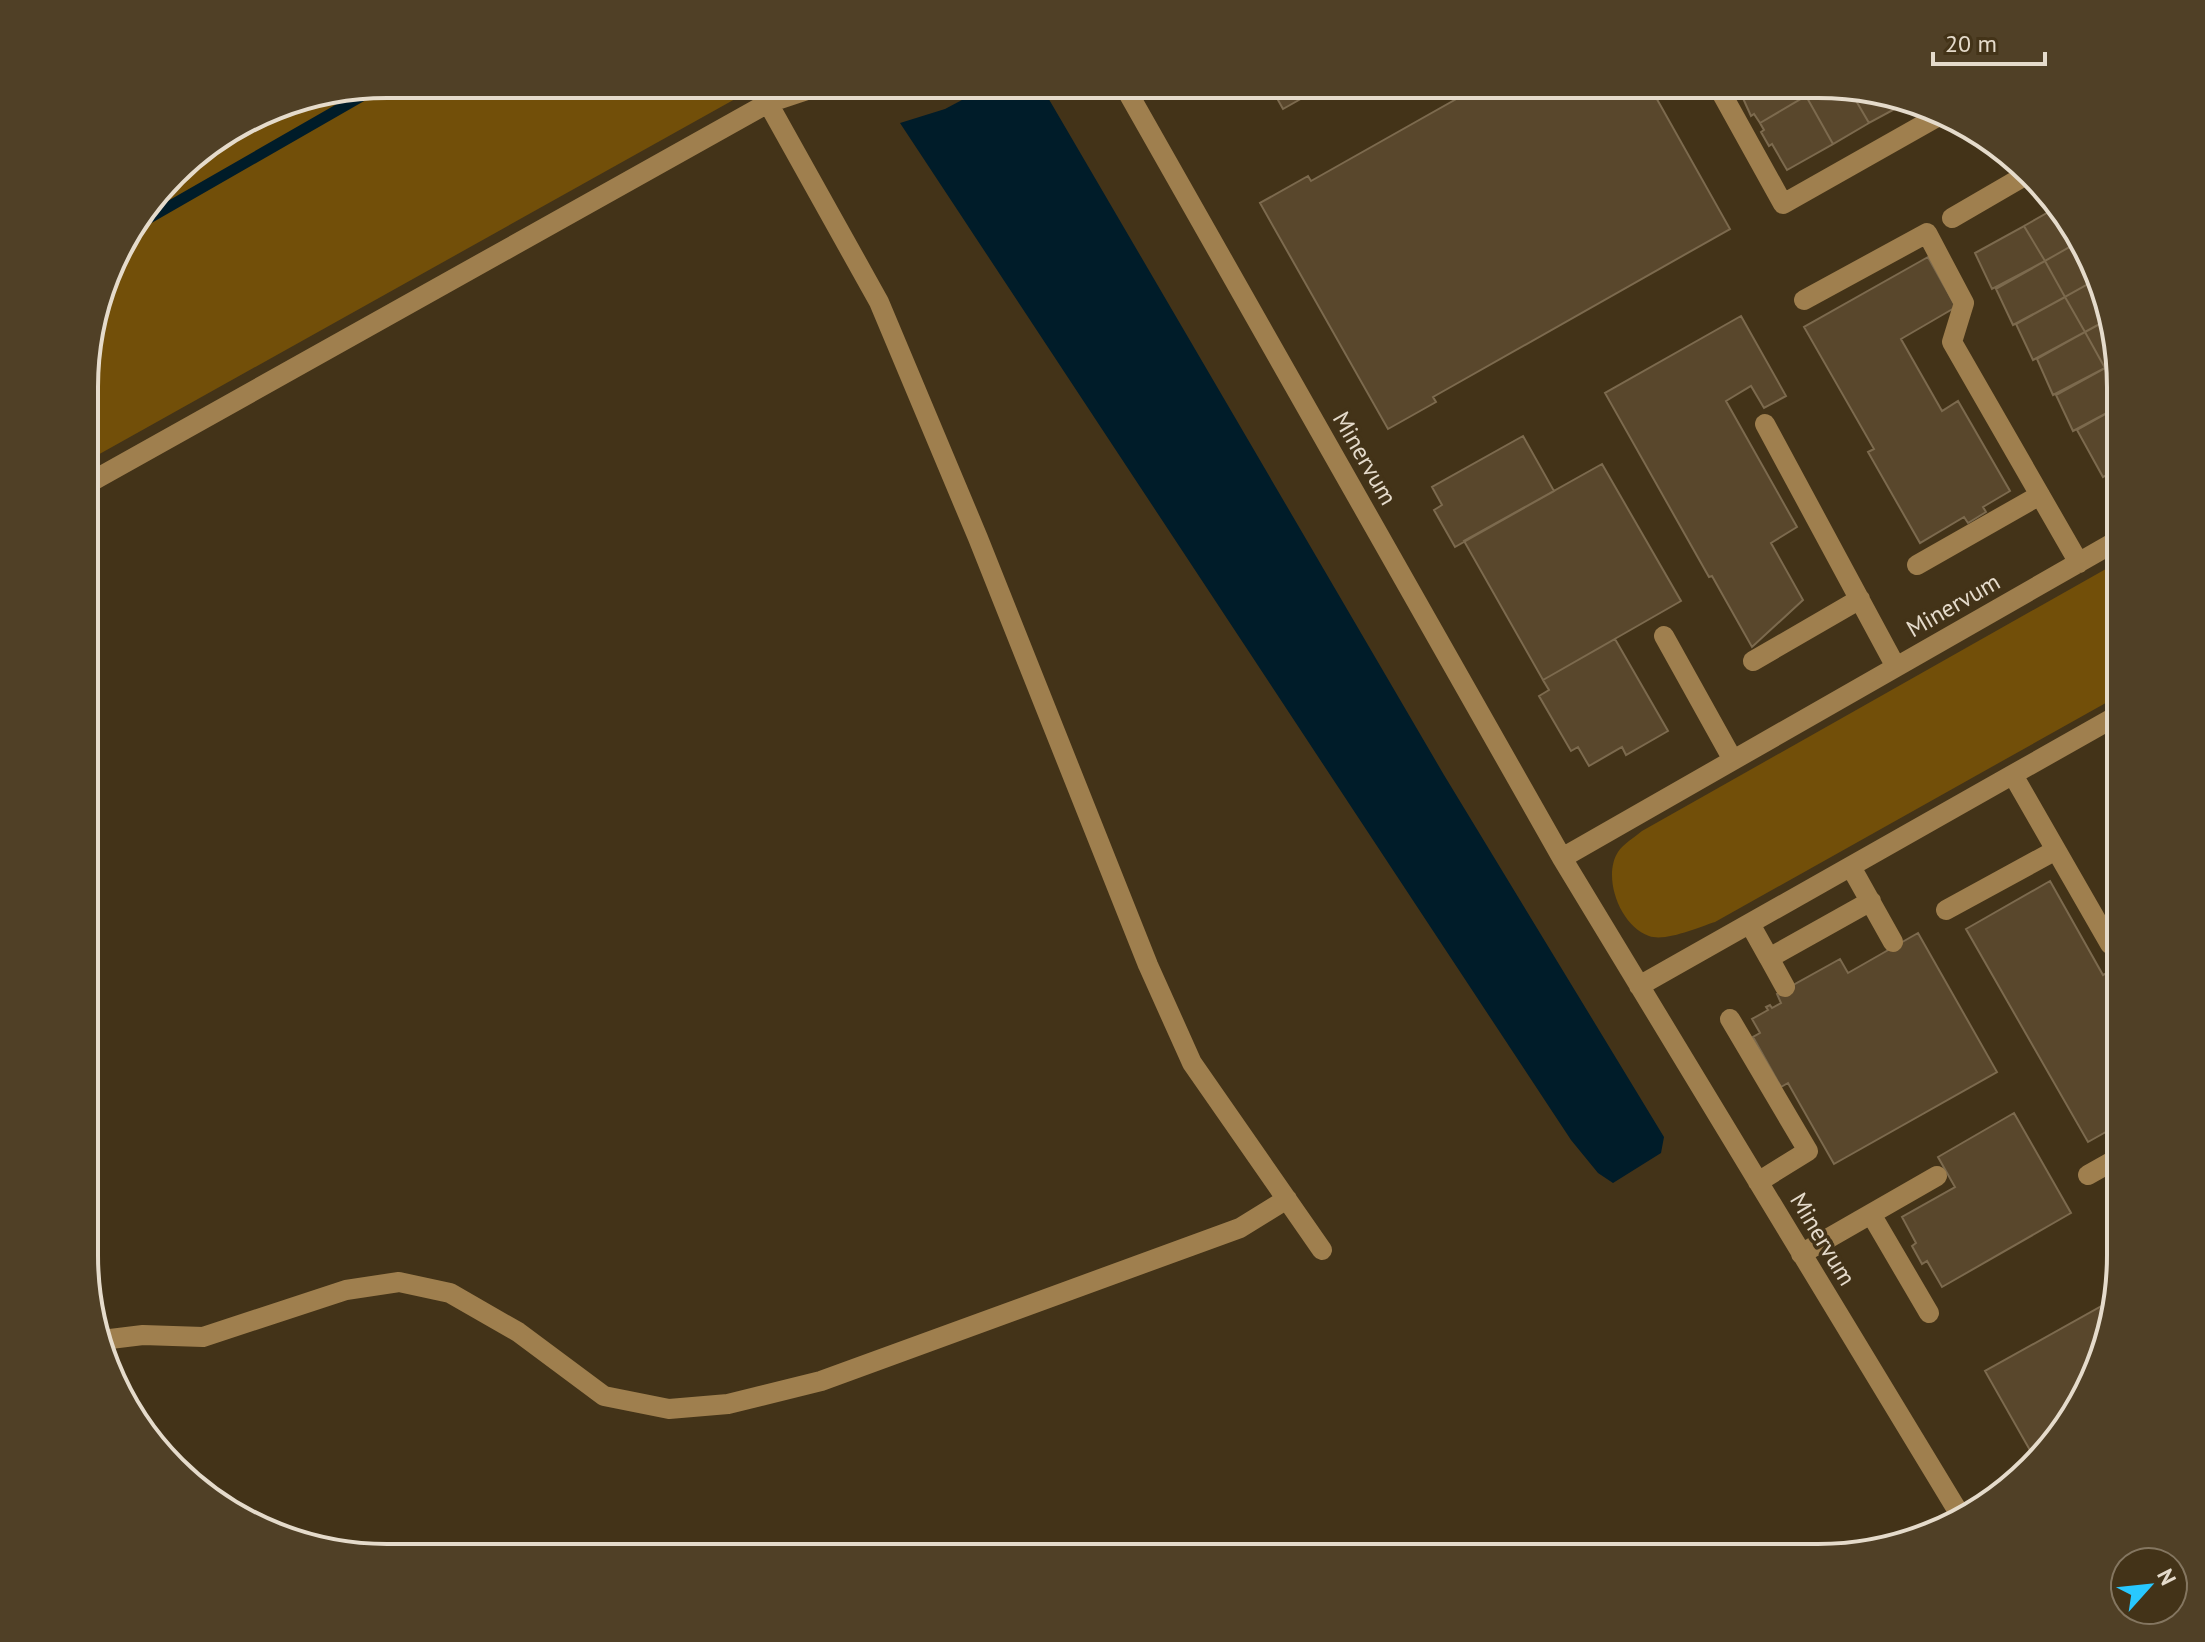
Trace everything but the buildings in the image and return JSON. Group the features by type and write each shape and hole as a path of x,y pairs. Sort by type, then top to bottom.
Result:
{"street":[{"path":"98,478 768,103 783,98"},
{"name":"Minervum","path":"1131,98 1562,858 1956,1508"},
{"path":"1724,98 1783,204 1930,121"},
{"path":"768,103 879,302 984,553 1148,965 1192,1063 1322,1250"},
{"path":"1952,218 2018,180"},
{"path":"1804,300 1927,233 1964,303 1952,342 2079,563"},
{"path":"1765,424 1896,667"},
{"path":"1917,565 2040,495"},
{"name":"Minervum","path":"1562,858 2107,547"},
{"path":"1753,661 1860,599"},
{"path":"1664,636 1733,760"},
{"path":"1639,986 2107,721"},
{"path":"2013,775 2107,939"},
{"path":"1946,910 2056,850"},
{"path":"1851,867 1893,942"},
{"path":"1769,958 1871,901"},
{"path":"1750,924 1785,987"},
{"path":"1730,1019 1808,1151 1758,1182"},
{"path":"2088,1175 2107,1164"},
{"path":"1801,1254 1937,1176"},
{"path":"110,1339 143,1335 203,1337 346,1290 399,1282 450,1293 518,1332 604,1396 669,1409 728,1404 821,1381 1240,1228 1287,1199"},
{"path":"1871,1214 1929,1313"}],"shaded area":[{"path":"737,98 98,455 100,349 113,294 128,259 158,211 183,183 211,158 259,128 294,113 349,100"},
{"path":"2107,568 2107,702 1715,922 1682,933 1656,937 1639,931 1622,912 1617,900 1613,887 1614,862 1620,849 1642,831"}],"water":[{"path":"966,98 1048,98 1444,775 1664,1137 1661,1153 1613,1183 1598,1173 1571,1140 900,123 945,109"}],"waterway":[{"path":"156,214 355,100"}]}
